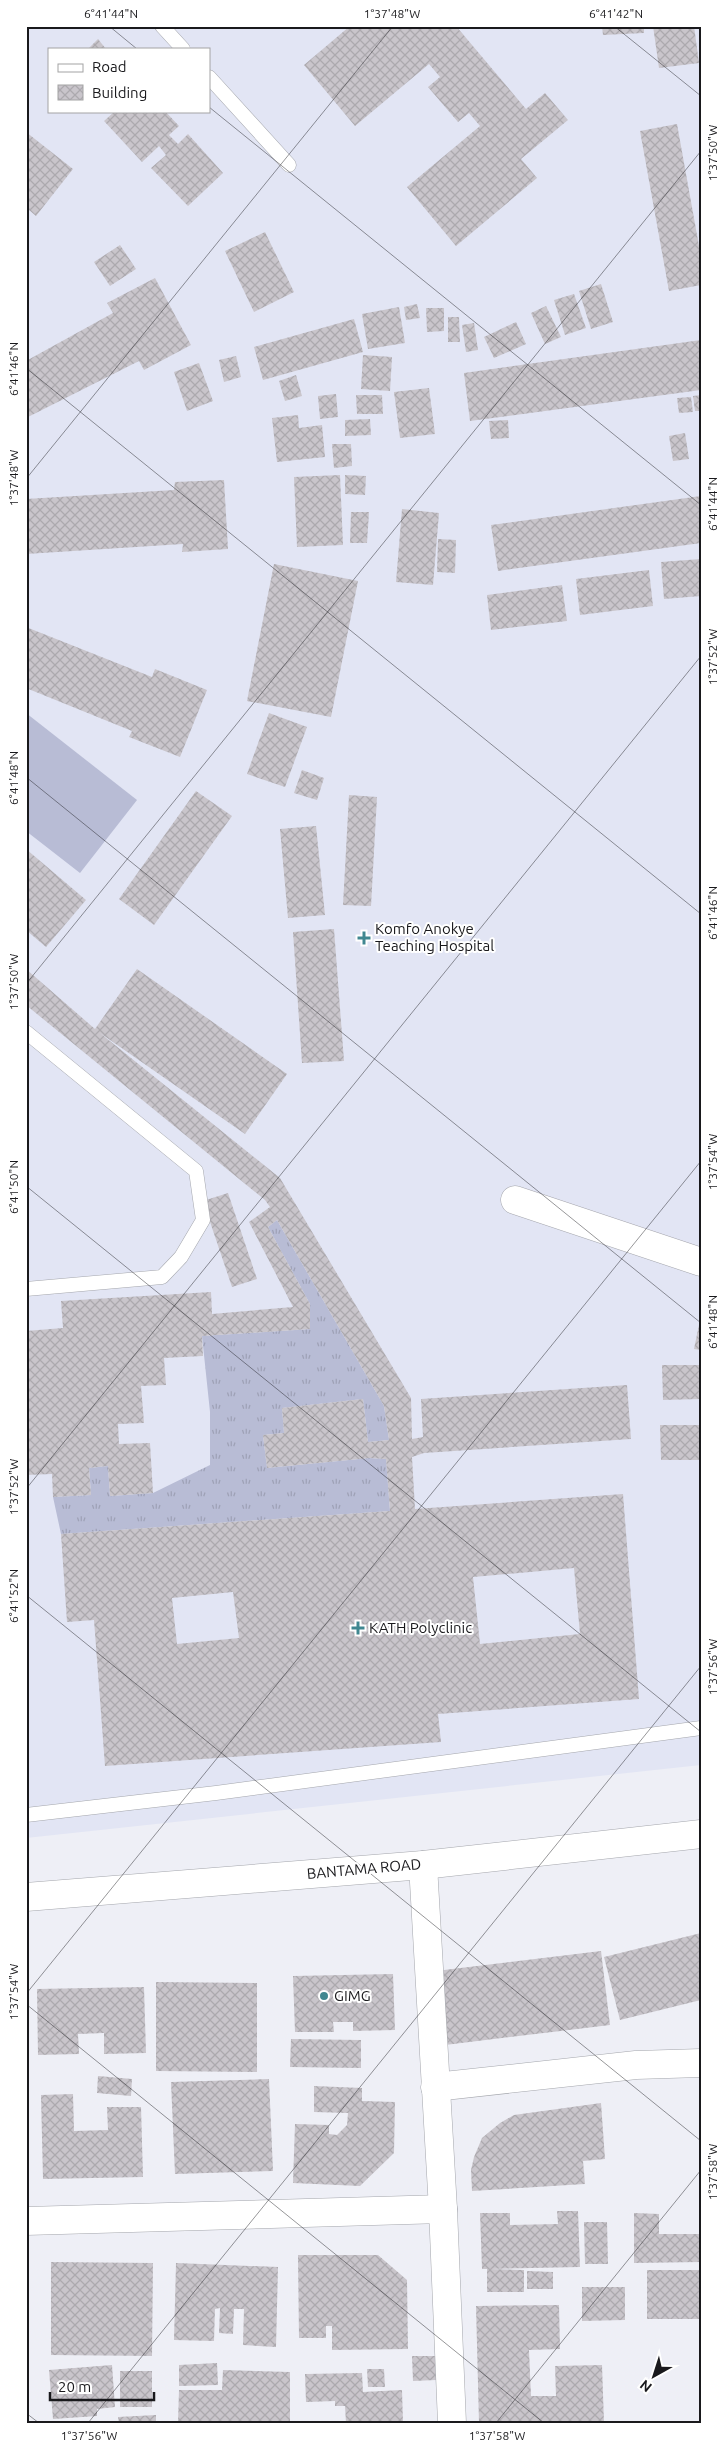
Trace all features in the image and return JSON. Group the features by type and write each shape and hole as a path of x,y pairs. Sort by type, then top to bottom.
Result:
{"street":[{"path":"515,1200 701,1262"},
{"name":"BANTAMA ROAD","path":"26,1897 423,1865 701,1834"},
{"path":"423,1865 443,2209 452,2423"},
{"path":"435,2087 636,2065 701,2063"},
{"path":"26,2221 443,2209"}],"lane":[{"path":"162,26 182,48"},
{"path":"210,78 288,165"},
{"path":"26,1032 196,1171 203,1220 181,1257 162,1277 26,1289"},
{"path":"26,1815 216,1793 701,1728"}],"shaded area":[{"name":"Komfo Anokye Teaching Hospital","path":"26,26 701,26 701,1765 26,1838"}],"green space":[{"path":"26,713 137,800 80,873 26,831"},
{"path":"277,1220 384,1406 389,1440 368,1442 363,1399 282,1408 284,1433 263,1435 267,1468 369,1458 386,1459 390,1511 61,1534 53,1497 91,1495 89,1468 108,1466 110,1496 153,1493 210,1465 210,1412 202,1336 310,1329 310,1304 268,1227"}],"building":[{"path":"350,26 456,26 526,109 545,93 568,120 521,159 537,178 456,246 407,187 480,126 469,113 458,122 428,87 440,77 429,64 355,126 304,65"},
{"path":"602,26 644,26 644,33 603,35"},
{"path":"653,26 694,26 699,63 659,68"},
{"path":"98,39 105,48 89,48"},
{"path":"114,112 166,112 179,126 169,135 178,144 188,134 223,173 188,206 151,168 166,155 159,146 142,162 104,121"},
{"path":"677,124 701,257 701,285 669,291 640,131"},
{"path":"26,132 73,169 36,216 29,210 26,213"},
{"path":"265,232 294,292 254,312 225,251"},
{"path":"120,245 136,269 110,286 94,262"},
{"path":"155,278 191,345 144,370 139,361 26,418 26,361 113,313 107,303"},
{"path":"601,284 613,322 591,329 579,291"},
{"path":"574,294 586,328 565,335 554,300"},
{"path":"417,304 420,318 406,320 404,307"},
{"path":"546,306 561,337 545,344 531,313"},
{"path":"399,307 405,343 368,349 362,314"},
{"path":"426,308 444,308 444,331 427,332"},
{"path":"448,317 459,317 460,342 448,342"},
{"path":"354,319 363,352 263,380 254,347"},
{"path":"516,322 526,344 494,358 484,337"},
{"path":"474,323 478,350 466,352 462,325"},
{"path":"701,340 701,390 470,421 464,373"},
{"path":"363,355 392,357 390,391 361,389"},
{"path":"236,356 241,377 224,382 219,360"},
{"path":"199,363 213,401 187,411 174,372"},
{"path":"296,375 302,396 285,401 279,381"},
{"path":"429,388 435,434 400,438 394,392"},
{"path":"336,394 338,417 320,419 318,396"},
{"path":"356,395 382,395 383,414 357,414"},
{"path":"701,395 701,411 695,411 693,396"},
{"path":"691,397 693,412 679,413 677,398"},
{"path":"298,415 299,428 322,425 325,457 277,462 272,418"},
{"path":"370,419 371,435 345,436 345,420"},
{"path":"508,420 509,438 491,439 489,421"},
{"path":"685,433 689,459 673,461 669,436"},
{"path":"332,444 351,444 352,466 334,468"},
{"path":"340,475 343,545 297,547 294,477"},
{"path":"345,475 366,476 365,495 345,494"},
{"path":"224,480 228,549 182,552 183,544 26,554 26,499 174,490 175,482"},
{"path":"701,496 701,543 498,571 491,525"},
{"path":"402,509 439,513 433,585 396,582"},
{"path":"351,512 369,512 367,543 350,543"},
{"path":"438,539 456,540 455,573 437,572"},
{"path":"701,559 701,596 664,599 661,562"},
{"path":"274,564 358,581 331,717 247,701"},
{"path":"649,570 653,606 580,615 576,579"},
{"path":"562,585 567,621 491,630 487,595"},
{"path":"26,627 152,677 155,669 207,690 180,757 129,737 132,731 26,688"},
{"path":"269,713 307,727 285,787 247,774"},
{"path":"302,770 324,778 317,800 294,793"},
{"path":"196,791 232,816 154,925 119,899"},
{"path":"349,795 377,797 371,906 343,905"},
{"path":"316,826 325,915 288,918 280,829"},
{"path":"26,849 86,900 46,947 26,930"},
{"path":"334,929 344,1061 302,1063 293,932"},
{"path":"26,969 95,1029 137,969 287,1074 245,1134 100,1033 280,1178 411,1398 412,1439 423,1437 421,1399 627,1385 631,1439 424,1453 412,1457 415,1509 623,1494 639,1699 438,1714 441,1742 105,1766 94,1620 67,1622 61,1534 390,1511 386,1459 369,1458 267,1468 263,1435 284,1433 282,1408 363,1399 368,1442 389,1440 384,1406 277,1220 268,1227 310,1304 310,1329 202,1336 203,1356 164,1358 166,1385 141,1386 144,1423 118,1424 119,1444 150,1443 153,1493 110,1496 108,1466 89,1468 91,1495 53,1497 52,1474 26,1475 26,1331 63,1328 61,1301 211,1292 212,1314 293,1307 249,1222 270,1207 265,1200 26,1005","holes":["574,1568 580,1634 480,1644 473,1577","233,1592 239,1638 177,1644 172,1598"]},
{"path":"228,1193 257,1279 232,1287 203,1201"},
{"path":"701,1321 701,1350 694,1349"},
{"path":"662,1365 701,1365 701,1399 663,1400"},
{"path":"660,1425 701,1425 701,1460 661,1460"},
{"path":"701,1933 701,2000 620,2020 604,1957"},
{"path":"601,1951 610,2025 445,2045 436,1971"},
{"path":"393,1974 395,2030 353,2031 353,2022 333,2022 334,2032 295,2032 293,1976"},
{"path":"156,1982 257,1983 257,2072 156,2071"},
{"path":"144,1987 146,2053 104,2054 104,2033 78,2034 79,2054 38,2055 37,1989"},
{"path":"291,2039 361,2040 361,2068 290,2067"},
{"path":"98,2076 132,2079 131,2096 97,2093"},
{"path":"269,2079 273,2171 175,2174 171,2082"},
{"path":"314,2086 362,2088 362,2101 395,2102 394,2153 360,2186 293,2183 295,2124 329,2125 329,2134 337,2135 347,2125 348,2113 314,2112"},
{"path":"26,2091 29,2091 28,2123 26,2123"},
{"path":"73,2094 74,2131 108,2130 107,2107 141,2107 143,2177 43,2179 41,2095"},
{"path":"601,2103 605,2159 583,2161 585,2184 472,2191 471,2170 474,2157 482,2138 500,2123 514,2115"},
{"path":"557,2211 578,2211 580,2267 489,2269 524,2270 524,2292 487,2292 487,2269 482,2269 480,2213 510,2213 510,2225 558,2224"},
{"path":"634,2213 659,2214 659,2234 701,2234 701,2262 634,2263"},
{"path":"584,2222 607,2222 608,2264 585,2264"},
{"path":"298,2255 378,2255 407,2280 408,2349 332,2350 332,2326 326,2326 326,2338 299,2338"},
{"path":"51,2262 153,2263 152,2356 51,2355"},
{"path":"176,2263 278,2267 276,2347 243,2345 244,2309 234,2309 233,2334 219,2333 220,2308 215,2309 214,2341 174,2340"},
{"path":"647,2270 701,2270 701,2319 647,2319"},
{"path":"527,2271 553,2272 553,2289 527,2289"},
{"path":"582,2287 625,2287 625,2320 582,2321"},
{"path":"559,2305 560,2349 529,2350 531,2396 556,2396 555,2366 602,2365 604,2423 479,2423 476,2306"},
{"path":"412,2356 435,2356 436,2380 413,2381"},
{"path":"217,2363 218,2385 179,2386 179,2365"},
{"path":"112,2365 115,2407 97,2409 97,2416 53,2419 49,2370"},
{"path":"26,2367 29,2367 29,2407 26,2407"},
{"path":"367,2369 384,2369 385,2387 368,2387"},
{"path":"223,2370 290,2372 290,2423 178,2423 179,2390 222,2390"},
{"path":"120,2371 152,2371 152,2407 120,2407"},
{"path":"362,2373 363,2392 402,2390 403,2423 346,2423 345,2406 335,2406 335,2401 306,2402 305,2374"},
{"path":"156,2415 156,2423 119,2423 118,2417"}],"place":[{"name":"Komfo Anokye Teaching Hospital","path":"364,938"},
{"name":"KATH Polyclinic","path":"358,1628"},
{"name":"GIMG","path":"324,1996"}]}
